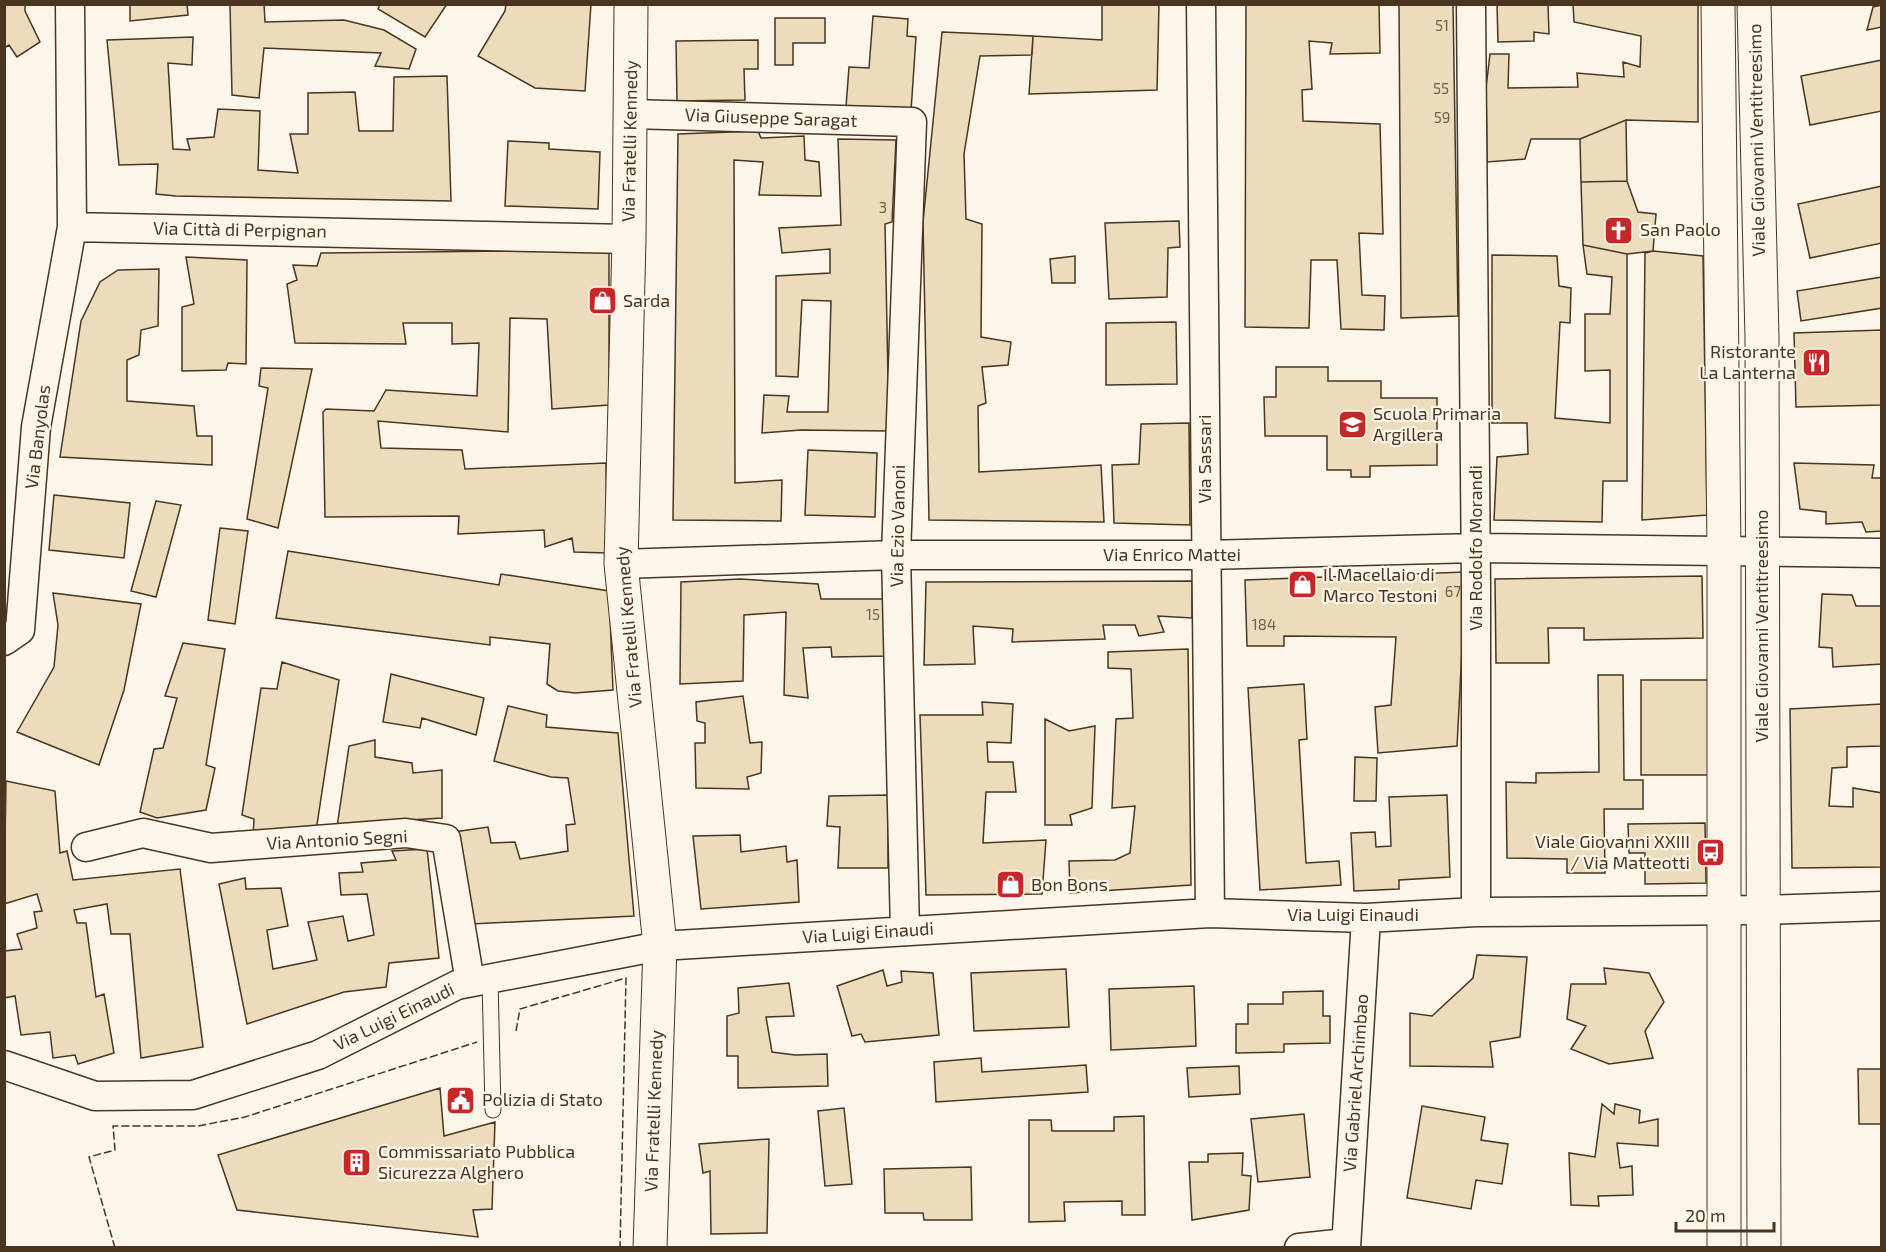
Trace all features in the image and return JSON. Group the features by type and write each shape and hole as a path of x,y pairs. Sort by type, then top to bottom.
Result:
{"main road":[{"name":"Via Fratelli Kennedy","path":"631,4 629,239 621,564 660,946 650,1248"},
{"name":"Viale Giovanni Ventitreesimo","path":"1718,4 1724,552 1724,1248"},
{"name":"Viale Giovanni Ventitreesimo","path":"1754,4 1762,338 1764,1248"},
{"path":"1718,51 1754,50"},
{"path":"1720,336 1762,338"}],"street":[{"path":"70,4 72,226"},
{"name":"Via Sassari","path":"1201,4 1210,913"},
{"name":"Via Rodolfo Morandi","path":"1472,4 1476,912"},
{"name":"Via Giuseppe Saragat","path":"630,114 912,122"},
{"name":"Via Ezio Vanoni","path":"905,931 896,555 912,122"},
{"name":"Via Città di Perpignan","path":"72,226 629,239"},
{"name":"Via Banyolas","path":"4,641 20,630 36,427 72,226"},
{"name":"Via Enrico Mattei","path":"621,564 896,555 1206,555 1476,548 1881,553"},
{"name":"Via Antonio Segni","path":"86,847 143,833 211,848 406,833 446,839 480,981"},
{"name":"Via Luigi Einaudi","path":"4,1065 95,1096 193,1095 318,1055 457,985 660,946 1210,913 1366,918 1476,912 1762,910 1881,906"},
{"name":"Via Gabriel Archimbao","path":"1346,1245 1366,918"},
{"path":"1299,1248 1346,1245"}],"lane":[{"path":"480,981 493,1110"}],"building":[{"path":"4,4 25,4 25,11 40,42 17,57 9,45 4,48"},
{"path":"130,4 187,4 188,15 130,21"},
{"path":"230,4 264,4 265,22 344,20 384,30 416,49 409,69 375,66 381,53 264,48 259,98 232,95"},
{"path":"380,4 447,4 425,37 378,9"},
{"path":"506,4 591,4 585,91 535,88 478,56 505,11"},
{"path":"1102,4 1159,4 1157,90 1029,94 1033,36 1102,40"},
{"path":"1246,4 1379,4 1380,53 1330,54 1332,43 1309,41 1312,89 1302,90 1303,121 1380,124 1383,234 1359,233 1362,295 1385,296 1384,330 1341,329 1337,260 1311,260 1309,328 1245,327"},
{"path":"1399,4 1453,4 1458,316 1401,318"},
{"path":"1497,4 1548,4 1549,34 1534,32 1534,41 1498,42"},
{"path":"1573,4 1698,4 1698,122 1626,120 1580,139 1531,139 1525,159 1487,162 1486,88 1490,54 1509,54 1508,88 1578,87 1577,73 1624,77 1623,62 1640,67 1641,36 1574,22"},
{"path":"1882,5 1882,27 1867,30 1873,7"},
{"path":"873,16 908,19 907,36 916,37 911,111 846,107 849,67 869,68"},
{"path":"775,18 825,18 825,43 793,43 793,65 775,65"},
{"path":"942,32 1033,36 1032,55 980,56 964,154 966,219 982,224 981,337 1011,342 1008,365 982,367 986,403 978,406 979,472 1101,465 1104,522 929,520 923,222"},
{"path":"193,37 192,65 168,63 173,149 190,150 187,139 214,137 218,109 260,111 258,170 298,173 290,134 308,134 308,93 355,92 359,131 393,131 394,77 447,76 451,201 156,194 158,164 119,165 107,40"},
{"path":"758,40 758,69 744,69 745,100 677,101 676,41"},
{"path":"1882,60 1882,111 1810,125 1801,76"},
{"path":"1626,120 1627,181 1581,182 1580,139"},
{"path":"758,131 761,138 804,136 805,160 819,162 821,196 759,195 763,162 734,160 735,483 782,480 781,521 673,520 678,134"},
{"path":"838,139 896,140 892,222 885,224 889,431 801,430 762,433 764,395 789,396 787,412 828,412 831,301 802,300 798,377 776,376 776,276 830,273 830,249 782,253 779,228 841,225"},
{"path":"508,141 549,143 549,149 600,152 598,209 505,206"},
{"name":"San Paolo","path":"1627,181 1638,212 1656,214 1653,251 1627,254 1583,245 1581,182"},
{"path":"1882,186 1882,243 1810,258 1798,204"},
{"path":"1179,221 1180,247 1168,248 1167,297 1109,299 1105,223"},
{"path":"1583,245 1627,254 1627,481 1603,481 1602,522 1494,520 1497,457 1528,454 1527,423 1492,423 1492,255 1557,256 1559,286 1571,288 1570,323 1560,322 1555,418 1610,423 1610,370 1585,371 1585,314 1610,314 1612,277 1587,274"},
{"path":"609,250 609,405 552,409 547,319 510,318 508,432 378,421 381,448 462,450 465,469 606,463 607,553 574,552 572,538 545,547 544,530 458,534 459,516 325,517 323,412 326,409 374,411 386,390 477,396 479,343 452,344 452,323 403,323 406,344 295,343 287,284 297,280 293,265 317,266 321,253"},
{"path":"1653,251 1703,256 1707,515 1642,520 1645,253"},
{"path":"1075,256 1075,283 1052,283 1050,259"},
{"path":"186,257 247,260 246,364 228,363 226,370 182,371 182,307 194,304"},
{"path":"159,269 158,326 141,330 139,355 127,360 127,401 194,406 197,436 212,436 212,465 60,457 81,321 100,282 118,270"},
{"path":"1882,277 1882,308 1801,321 1797,291"},
{"path":"1176,322 1177,384 1106,385 1106,323"},
{"path":"1882,330 1882,405 1796,407 1794,333"},
{"path":"1276,367 1328,367 1328,381 1381,381 1381,398 1437,398 1437,465 1370,466 1370,477 1351,477 1351,470 1327,470 1327,436 1265,436 1264,397 1276,397"},
{"path":"261,368 312,369 278,528 247,519 268,388 259,386"},
{"path":"1189,423 1190,525 1114,523 1112,465 1139,464 1141,424"},
{"path":"808,450 877,453 875,517 805,515"},
{"path":"1794,463 1874,465 1872,478 1882,478 1882,531 1866,532 1862,522 1826,524 1826,512 1800,509"},
{"path":"54,495 130,503 124,558 49,550"},
{"path":"156,501 181,505 156,597 131,591"},
{"path":"220,528 248,531 235,624 208,620"},
{"path":"288,551 499,585 501,574 609,591 613,690 575,693 558,691 547,684 550,644 490,637 490,645 276,618"},
{"path":"1466,572 1457,746 1378,753 1375,707 1391,705 1396,637 1284,636 1284,646 1247,646 1245,580"},
{"path":"1702,576 1703,638 1584,640 1584,628 1548,628 1549,663 1496,663 1495,579"},
{"path":"740,579 818,584 821,599 890,599 889,656 832,657 831,647 803,648 808,698 784,695 786,612 744,615 743,681 680,684 681,582"},
{"path":"1192,581 1192,618 1158,616 1164,632 1139,636 1135,625 1103,625 1105,639 1012,642 1013,629 973,626 975,664 924,665 926,582"},
{"path":"53,593 141,604 124,690 99,765 17,732 54,667 58,625"},
{"path":"1822,594 1852,595 1856,606 1882,606 1882,664 1833,667 1832,648 1819,647"},
{"path":"183,643 225,649 206,765 215,768 206,810 157,818 140,812 154,749 163,748 177,698 165,696"},
{"path":"1188,649 1191,885 1070,893 1069,861 1115,860 1130,853 1135,806 1112,808 1116,719 1133,718 1131,669 1108,668 1108,652"},
{"path":"282,662 339,680 316,831 253,838 254,819 242,815 261,688 277,689"},
{"path":"391,674 484,698 476,735 422,718 420,728 383,722"},
{"path":"1598,675 1623,675 1624,780 1643,780 1643,809 1604,809 1605,873 1567,873 1567,859 1507,858 1506,782 1536,783 1536,773 1599,772"},
{"path":"1641,680 1708,680 1708,775 1641,775"},
{"path":"1304,684 1307,739 1299,740 1306,863 1339,861 1341,885 1260,890 1248,688"},
{"path":"743,696 750,743 762,742 761,773 747,777 749,789 696,788 695,743 705,743 705,723 697,721 696,702"},
{"path":"982,702 1013,704 1011,743 987,742 988,762 1013,762 1016,792 986,792 983,843 1046,840 1042,894 926,895 920,715 983,715"},
{"path":"1882,704 1882,746 1847,747 1847,767 1832,768 1829,806 1853,807 1853,788 1882,793 1882,867 1792,868 1790,709"},
{"path":"508,706 547,715 546,727 618,733 634,916 471,924 454,832 488,827 491,843 515,842 520,859 568,851 566,825 575,824 568,778 551,777 494,761"},
{"path":"1045,719 1069,731 1095,726 1092,808 1070,815 1072,825 1045,825"},
{"path":"375,740 375,757 412,763 413,773 442,770 442,818 361,823 337,827 349,746"},
{"path":"1355,757 1377,758 1376,801 1354,801"},
{"path":"6,781 55,791 60,853 67,851 73,880 180,869 203,1047 141,1058 130,934 111,934 107,904 74,910 77,923 86,923 96,997 104,994 114,1053 78,1064 75,1055 53,1058 50,1032 21,1035 15,996 4,998 4,951 22,949 17,934 37,928 34,912 42,911 37,894 4,904"},
{"path":"888,795 888,868 838,868 840,827 827,826 829,796"},
{"path":"1447,795 1450,877 1399,880 1399,889 1354,891 1351,833 1375,832 1376,847 1391,846 1389,797"},
{"path":"1705,823 1706,883 1645,884 1645,853 1629,853 1628,824"},
{"path":"740,835 741,852 786,846 787,862 797,860 799,902 701,909 693,836"},
{"path":"427,849 439,958 389,963 386,987 344,992 247,1024 219,884 245,878 246,889 281,888 288,926 267,930 273,969 317,960 308,922 343,916 348,941 374,935 367,894 341,895 339,873 363,872 361,863 396,860 392,851"},
{"path":"1477,955 1527,957 1520,1037 1490,1042 1493,1067 1410,1066 1410,1013 1432,1016 1473,978"},
{"path":"1604,968 1649,973 1664,1002 1645,1031 1653,1058 1609,1064 1571,1049 1586,1026 1567,1019 1571,984 1606,984"},
{"path":"1066,969 1069,1027 974,1031 971,973"},
{"path":"883,970 887,986 902,982 901,971 933,973 939,1035 865,1042 861,1034 852,1036 837,986"},
{"path":"789,983 794,1016 766,1017 772,1052 795,1055 827,1054 828,1086 738,1088 738,1056 727,1056 727,1016 739,1013 738,988"},
{"path":"1194,986 1196,1046 1111,1050 1109,989"},
{"path":"1323,991 1323,1016 1330,1016 1330,1043 1284,1044 1284,1052 1236,1053 1236,1024 1248,1024 1248,1004 1283,1004 1283,992"},
{"path":"981,1058 982,1072 1086,1065 1088,1092 936,1102 934,1062"},
{"path":"1239,1066 1240,1094 1189,1097 1187,1068"},
{"path":"1858,1069 1882,1069 1882,1124 1859,1124"},
{"name":"Commissariato Pubblica Sicurezza Alghero","path":"440,1088 444,1136 495,1122 492,1209 473,1210 478,1237 237,1210 218,1155"},
{"path":"1602,1104 1614,1114 1615,1104 1640,1110 1639,1123 1658,1119 1658,1146 1617,1143 1620,1168 1632,1166 1633,1195 1598,1196 1599,1206 1571,1205 1569,1153 1595,1157"},
{"path":"1422,1106 1485,1117 1481,1140 1508,1144 1502,1184 1476,1180 1471,1209 1407,1198"},
{"path":"844,1108 852,1184 825,1186 818,1111"},
{"path":"1304,1114 1310,1177 1258,1182 1251,1119"},
{"path":"1144,1116 1145,1215 1122,1215 1122,1201 1064,1202 1065,1221 1029,1222 1029,1120 1051,1120 1052,1131 1114,1131 1114,1117"},
{"path":"769,1139 767,1233 711,1234 710,1171 703,1173 699,1144"},
{"path":"1243,1153 1242,1175 1251,1176 1249,1210 1192,1220 1189,1162 1208,1162 1208,1154"},
{"path":"971,1167 972,1220 924,1220 923,1213 885,1213 884,1169"}],"fence":[{"path":"516,1031 520,1009 626,978 620,1248"},
{"path":"115,1248 89,1157 115,1150 113,1126 198,1126 245,1117 477,1042"}],"place":[{"name":"San Paolo","path":"1619,230"},
{"name":"Sarda","path":"602,301"},
{"name":"Ristorante La Lanterna","path":"1817,362"},
{"name":"Scuola Primaria Argillera","path":"1352,424"},
{"name":"Il Macellaio di Marco Testoni","path":"1302,585"},
{"name":"Viale Giovanni XXIII / Via Matteotti","path":"1711,852"},
{"name":"Bon Bons","path":"1010,885"},
{"name":"Polizia di Stato","path":"461,1100"},
{"name":"Commissariato Pubblica Sicurezza Alghero","path":"357,1162"}]}
